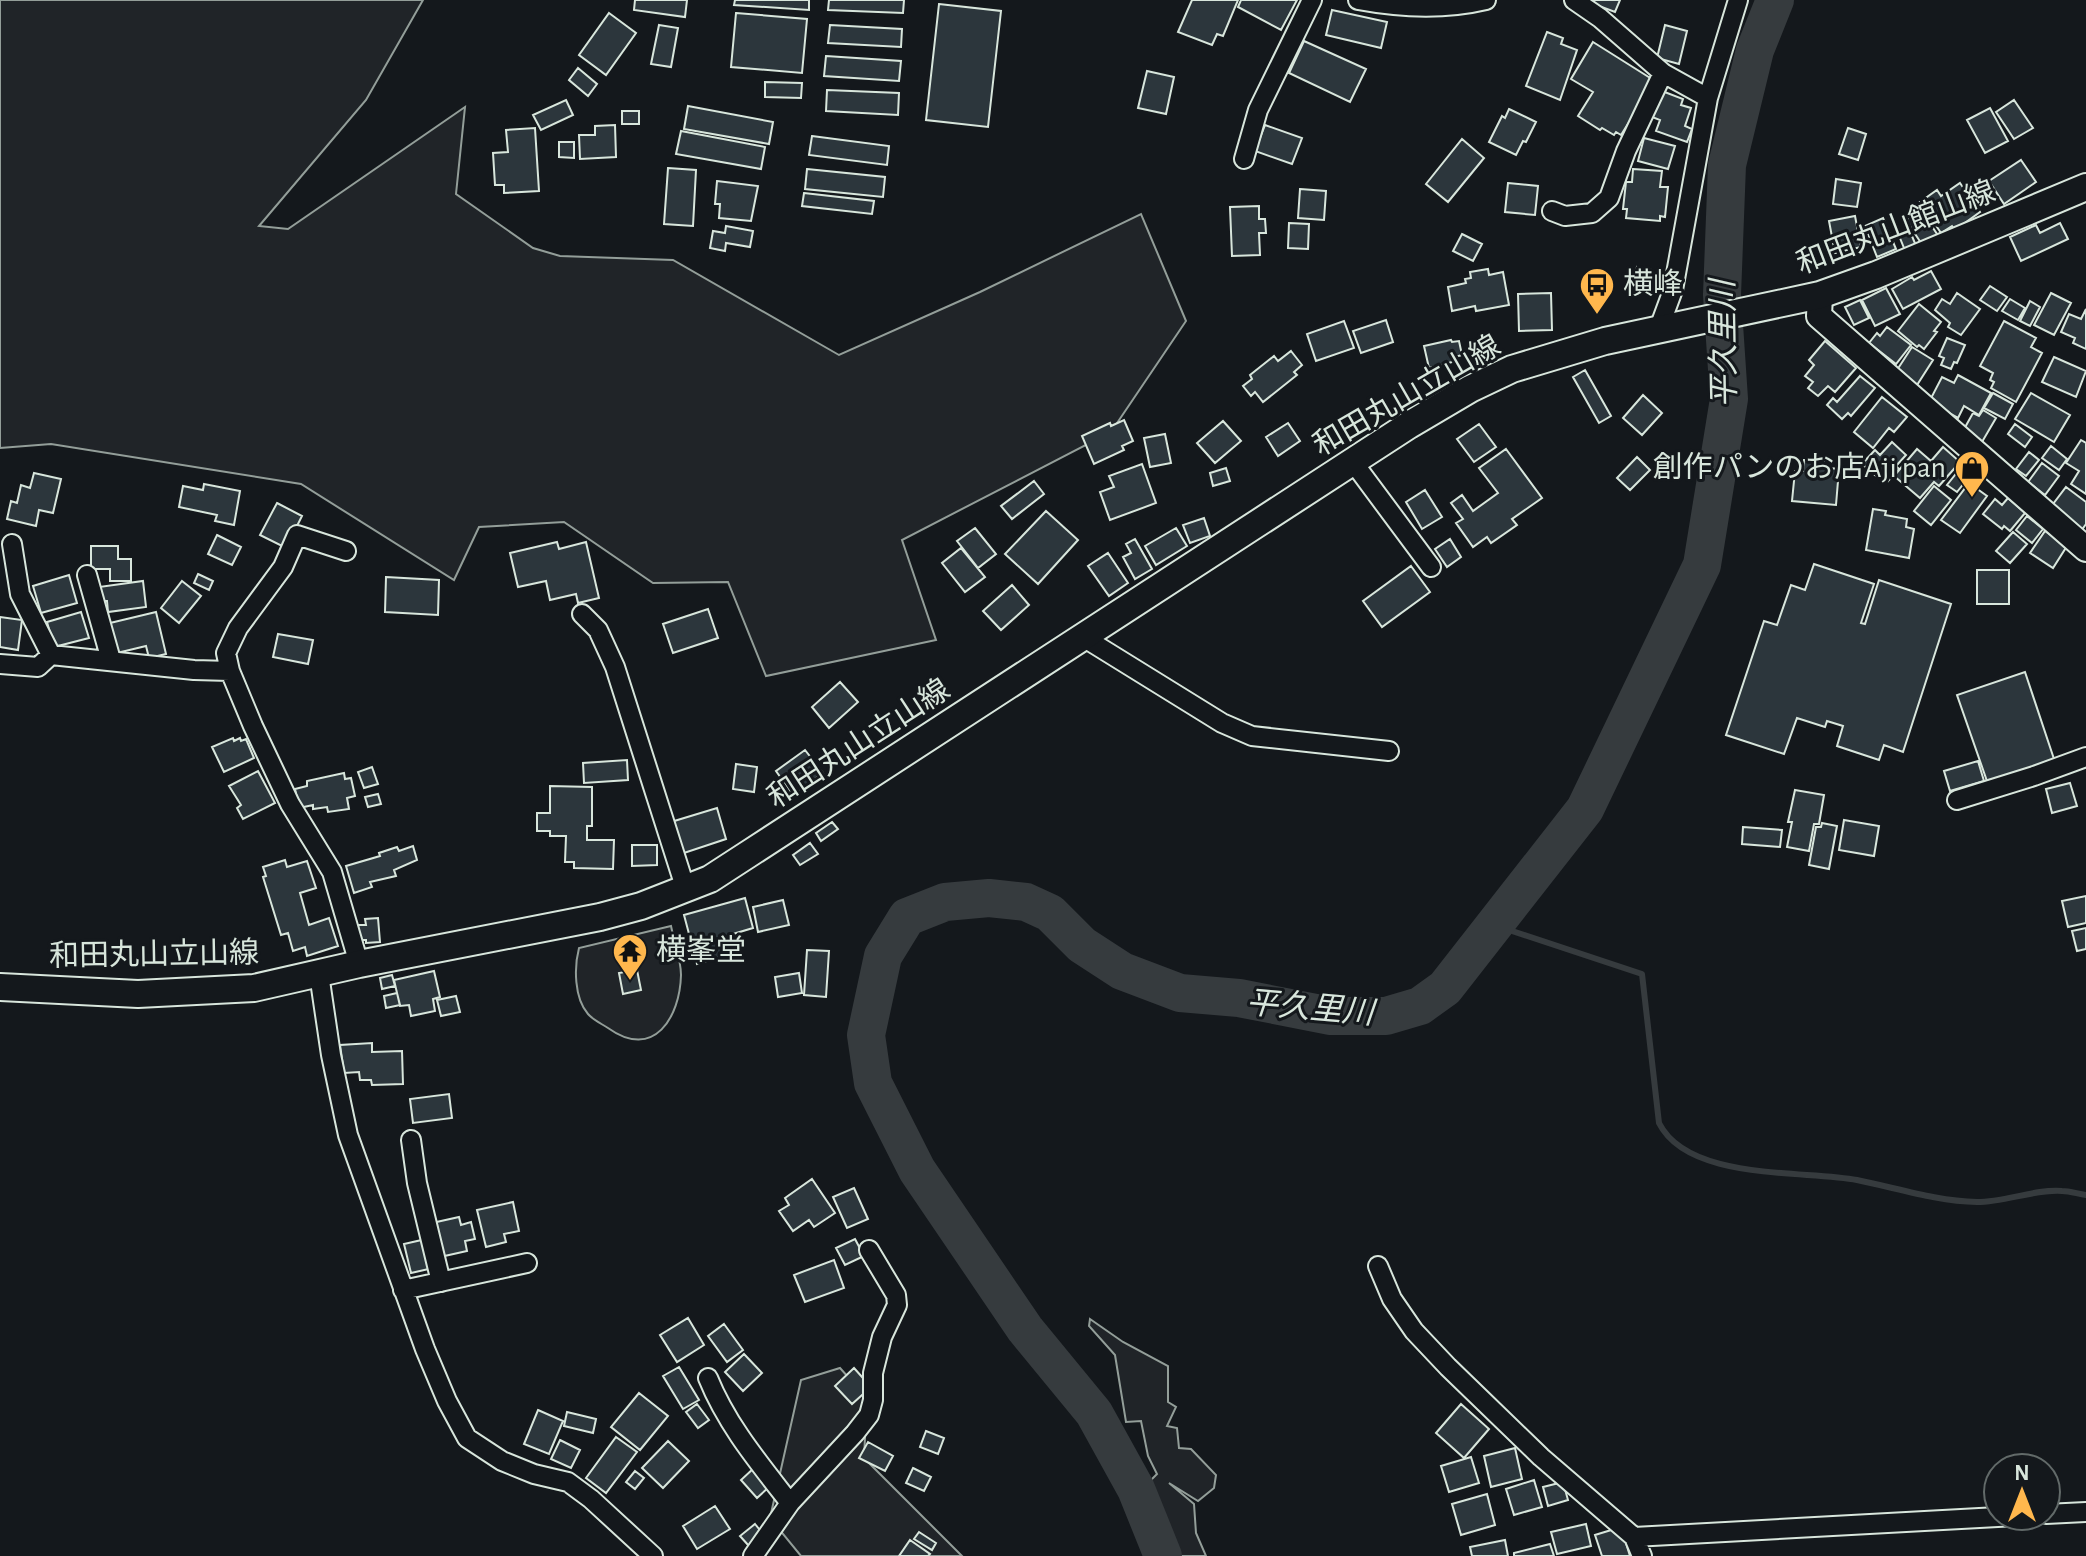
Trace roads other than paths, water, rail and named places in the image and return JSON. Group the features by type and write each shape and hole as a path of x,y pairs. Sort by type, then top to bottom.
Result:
{"main road":[{"name":"和田丸山館山線","path":"1668,326 1814,297 1876,275 2086,187"},
{"name":"和田丸山立山線","path":"0,987 138,994 254,988 359,964 600,917 686,890 747,855 1470,389 1512,369 1668,326"}],"street":[{"path":"1244,159 1258,110 1312,0"},
{"path":"1358,0 1391,6 1459,6 1486,0"},
{"path":"1574,0 1600,18 1663,73 1708,98"},
{"path":"1668,326 1708,98 1738,0"},
{"path":"1552,211 1565,216 1592,213 1609,198 1626,151 1663,73"},
{"path":"1814,297 1819,316 2086,549"},
{"path":"1353,462 1431,567"},
{"path":"346,551 297,535 283,567 238,628 226,653 230,671 290,804 332,872 359,964"},
{"path":"12,544 20,594 51,655"},
{"path":"87,575 111,660"},
{"path":"582,614 598,630 615,667 686,890"},
{"path":"1083,637 1222,723 1252,736 1389,751"},
{"path":"0,664 38,667 51,655 230,671"},
{"path":"1957,800 2086,757"},
{"path":"319,974 331,1055 348,1135 403,1290 447,1401 467,1438 502,1461 534,1474 568,1482 653,1556"},
{"path":"411,1140 417,1183 441,1282"},
{"path":"753,1556 790,1503 869,1415 873,1400 873,1373 882,1337 897,1305 896,1295 869,1250"},
{"path":"403,1290 527,1263"},
{"path":"1378,1266 1392,1299 1414,1331 1541,1457 1634,1537 1642,1556"},
{"path":"708,1378 719,1404 751,1453 790,1503"},
{"path":"2062,1513 2086,1512"},
{"path":"1634,1537 1982,1518"}],"waterway":[{"name":"平久里川","path":"1163,1556 1136,1489 1094,1413 1025,1329 917,1170 873,1083 866,1035 883,956 907,917 945,902 989,898 1026,902 1050,913 1082,945 1122,971 1180,993 1239,998 1331,1016 1386,1016 1420,1006 1445,988 1585,809 1702,565 1729,399 1722,295 1727,165 1755,50 1775,0"},
{"path":"1494,925 1642,974 1659,1123 1674,1142 1695,1155 1749,1170 1857,1180 1962,1201 1988,1201 2051,1191 2086,1195"}],"place":[{"name":"横峰","path":"1597,316"},
{"name":"創作パンのお店Aji pan","path":"1972,499"},
{"name":"横峯堂","path":"630,982"}]}
